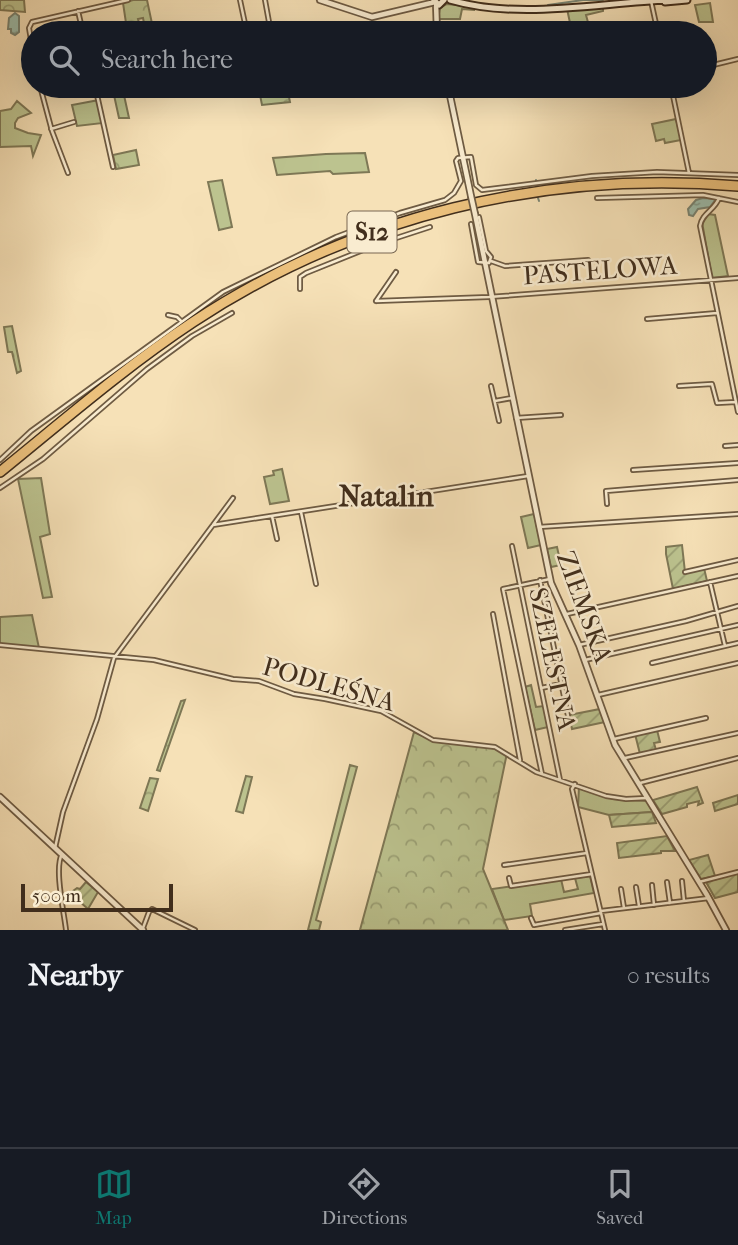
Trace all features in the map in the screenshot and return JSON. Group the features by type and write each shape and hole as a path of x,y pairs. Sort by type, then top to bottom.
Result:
{"highway":[{"name":"S12","path":"0,475 149,353 220,305 301,261 384,228 469,203 573,186 661,182 738,188"}],"main road":[{"path":"651,2 668,0"},
{"path":"440,2 524,8 687,0"}],"street":[{"path":"37,21 128,0"},
{"path":"240,0 244,21"},
{"path":"265,0 269,21"},
{"path":"320,0 372,16 440,2"},
{"path":"436,21 440,2"},
{"path":"651,2 655,21"},
{"path":"78,11 80,21"},
{"path":"717,65 738,59"},
{"path":"43,98 51,129 68,173"},
{"path":"98,98 113,167"},
{"name":"ZIEMSKA","path":"451,98 477,215 550,579 623,759 726,930"},
{"path":"673,98 689,173"},
{"path":"51,129 74,122"},
{"path":"0,460 31,431 225,291 309,249 400,213 447,199 460,183 461,176 456,160 463,156 471,157 476,185 482,190 592,176 657,172 738,175"},
{"path":"597,198 692,195 738,202"},
{"path":"719,198 701,223 738,412"},
{"path":"477,215 491,261"},
{"path":"471,224 478,262 491,261 506,266 588,260"},
{"path":"300,289 300,278 306,273 378,244 430,227"},
{"name":"PASTELOWA","path":"396,272 376,301 492,296 738,278"},
{"path":"0,488 43,459 147,369 197,332 232,313"},
{"path":"647,320 717,313"},
{"path":"168,315 181,321"},
{"path":"678,386 712,384 716,402 736,401"},
{"path":"491,386 499,421"},
{"path":"495,402 512,398"},
{"path":"516,418 561,415"},
{"path":"725,446 738,445"},
{"path":"633,470 738,463"},
{"path":"213,526 528,475"},
{"path":"607,504 606,491 738,480"},
{"path":"55,848 63,812 97,719 114,658 233,498"},
{"path":"300,511 316,584"},
{"path":"539,527 738,514"},
{"path":"272,516 277,539"},
{"name":"SZELESTNA","path":"512,546 560,780"},
{"path":"685,572 738,560"},
{"path":"566,614 738,576"},
{"path":"542,774 503,589 550,579"},
{"path":"540,580 568,716"},
{"path":"710,582 724,646"},
{"path":"579,645 699,618 717,610 738,606"},
{"path":"493,614 520,760"},
{"path":"585,660 738,625"},
{"path":"652,663 738,643"},
{"name":"PODLEŚNA","path":"0,645 154,660 233,679 258,681 294,694 381,711 433,740 495,747 542,774 614,798 647,799"},
{"path":"597,695 738,663"},
{"path":"541,688 561,684"},
{"path":"613,739 706,718"},
{"path":"623,759 738,733"},
{"path":"638,783 738,758"},
{"path":"569,783 605,930"},
{"path":"572,789 575,784"},
{"path":"0,797 143,930 152,909 195,930"},
{"path":"504,864 587,853"},
{"path":"62,854 59,858 59,869 66,930"},
{"path":"699,882 738,872"},
{"path":"509,878 511,886 592,874"},
{"path":"681,907 682,881"},
{"path":"667,883 670,903"},
{"path":"652,885 654,905"},
{"path":"636,887 643,911"},
{"path":"621,889 625,914"},
{"path":"531,918 534,925 624,908 709,898"},
{"path":"661,904 662,909"},
{"path":"565,930 603,924"}],"green space":[{"path":"0,0 24,0 25,12 0,10"},
{"path":"147,0 151,21 144,21 143,18 138,21 126,21 123,3"},
{"path":"710,3 713,21 699,21 695,5"},
{"path":"447,4 474,7 474,10 462,9 460,19 438,19 440,8"},
{"path":"603,7 603,11 586,15 588,21 570,21 567,9"},
{"path":"115,98 125,98 129,118 119,118"},
{"path":"261,98 289,98 290,102 262,105"},
{"path":"99,100 103,123 77,126 72,105"},
{"path":"17,101 31,113 18,118 15,128 41,135 33,156 31,146 0,147 0,111 11,109"},
{"path":"676,119 681,140 665,143 664,139 656,141 652,124"},
{"path":"136,150 139,165 116,169 113,155"},
{"path":"365,153 369,172 333,174 330,171 277,175 273,158 326,154"},
{"path":"222,180 232,227 219,230 208,182"},
{"path":"708,214 715,215 728,276 712,278 702,222"},
{"path":"12,326 21,371 17,373 12,352 8,352 4,327"},
{"path":"282,469 289,501 270,504 264,477 274,475 273,471"},
{"path":"41,478 50,534 40,537 52,597 43,598 18,479"},
{"path":"534,514 541,545 528,548 521,517"},
{"path":"682,545 685,572 704,568 707,581 673,589 666,547"},
{"path":"557,547 561,565 551,567 547,549"},
{"path":"32,615 39,648 0,644 0,617"},
{"path":"531,685 536,707 544,706 548,727 535,730 525,687"},
{"path":"185,700 160,771 157,770 181,701"},
{"path":"600,709 605,722 572,729 569,715"},
{"path":"657,730 660,742 654,743 656,750 640,754 635,734"},
{"path":"414,732 437,740 484,746 507,753 483,869 508,930 360,930"},
{"path":"350,765 357,767 316,920 321,922 319,930 308,930"},
{"path":"246,776 252,777 243,813 236,811"},
{"path":"150,778 158,779 148,811 140,808"},
{"path":"579,787 613,799 647,801 657,816 651,812 609,815 578,807"},
{"path":"697,787 703,803 698,805 699,801 662,814 653,800"},
{"path":"738,795 738,804 715,811 713,803"},
{"path":"652,812 656,823 612,827 609,815"},
{"path":"667,836 675,851 619,858 617,843"},
{"path":"708,855 715,876 701,879 689,860"},
{"path":"738,873 738,892 715,898 706,882"},
{"path":"590,876 594,893 530,904 532,916 504,920 492,889 561,879 564,892 578,889 575,878"},
{"path":"86,882 98,892 88,909 70,893 80,889"}],"water":[{"path":"15,13 19,16 19,32 15,35 8,29 9,18"},
{"path":"716,199 710,207 698,209 693,216 689,215 688,209 696,200"}],"waterway":[{"path":"548,5 603,0"},
{"path":"609,1 621,0"},
{"path":"606,8 610,7"},
{"path":"576,10 602,8"}],"district":[{"name":"Natalin","path":"386,496"}]}
